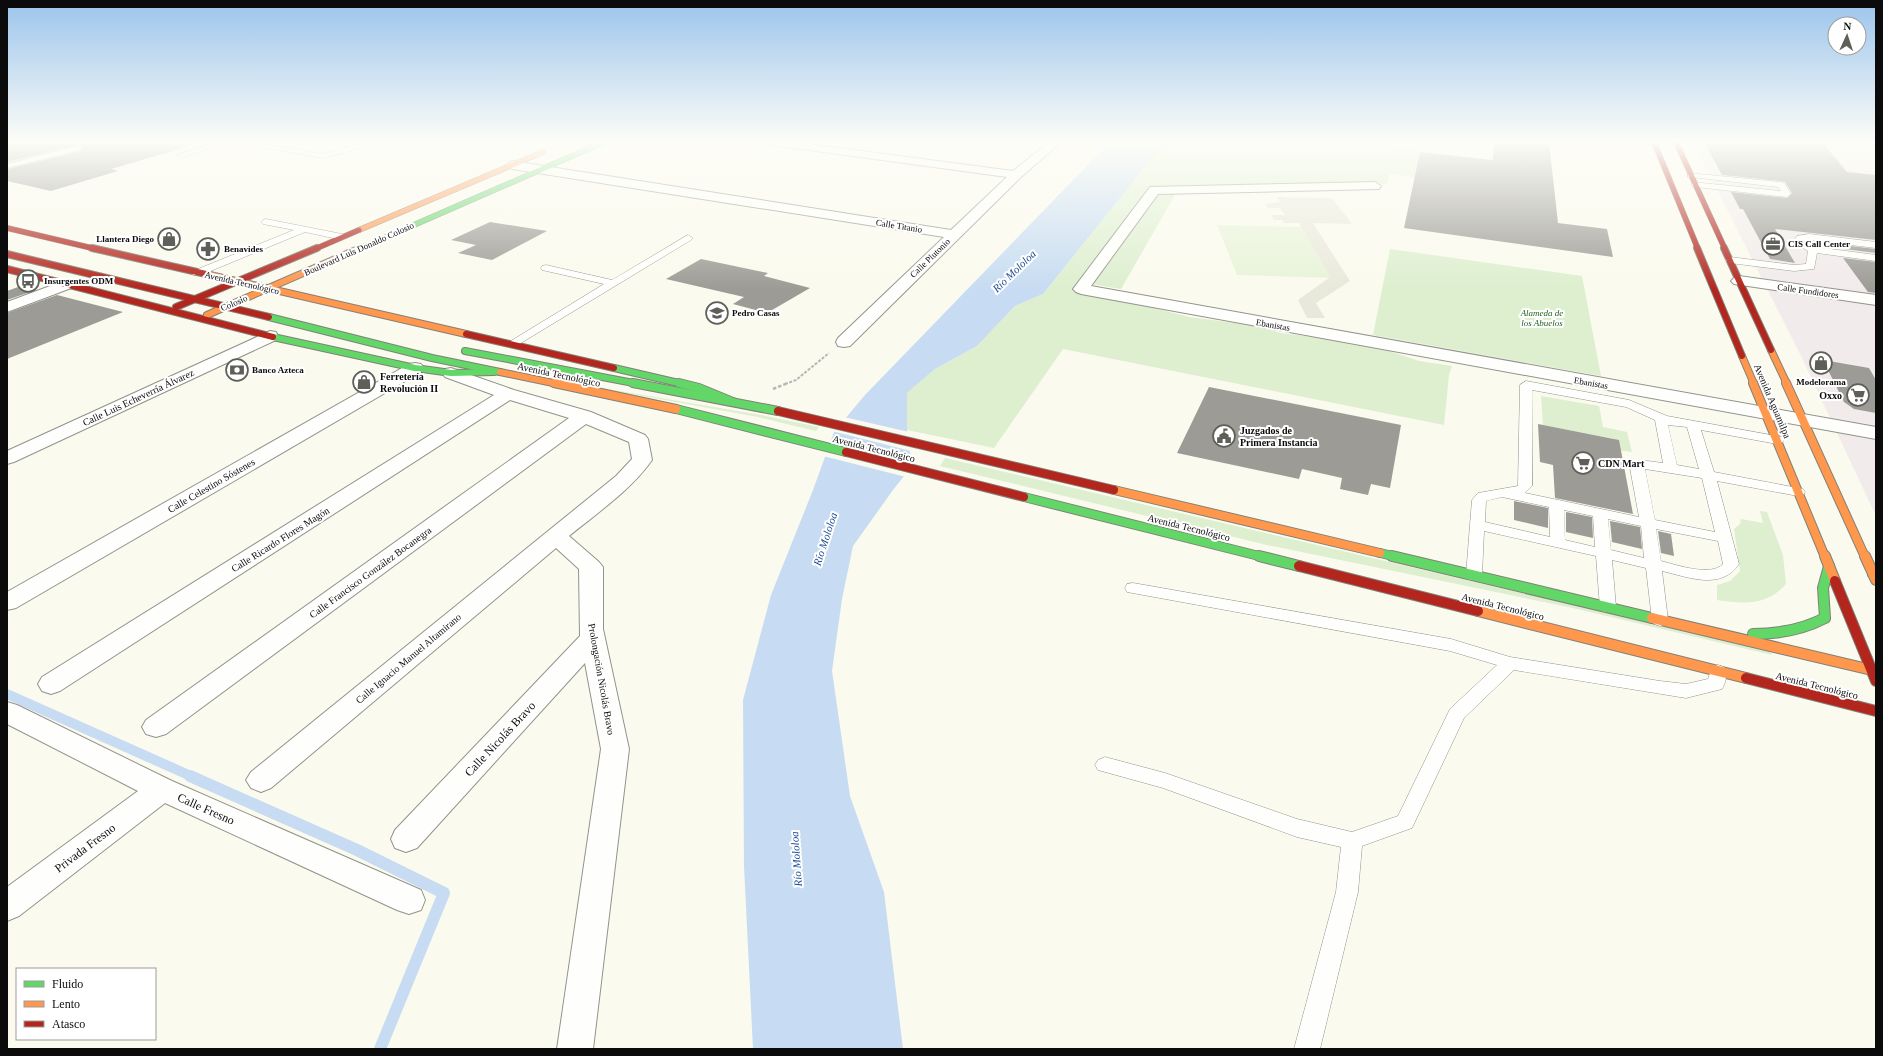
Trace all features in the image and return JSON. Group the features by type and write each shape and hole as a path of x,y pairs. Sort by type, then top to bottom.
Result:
{"main road":[{"name":"Boulevard Luis Donaldo Colosio","path":"236,282 448,191"},
{"name":"Boulevard Luis Donaldo Colosio","path":"267,289 490,191"},
{"name":"Avenida Aguamilpa","path":"1674,191 1702,258 1726,284 1803,421 1875,577"},
{"name":"Avenida Aguamilpa","path":"1698,191 1730,260 1726,284 1766,414 1874,670 1876,681"},
{"path":"416,205 445,211"},
{"name":"Avenida Tecnológico","path":"7,228 699,388 733,402"},
{"name":"Avenida Tecnológico","path":"7,254 226,306 432,358 679,410 1876,711"},
{"path":"1702,258 1714,266"},
{"name":"Avenida Tecnológico","path":"7,269 270,336 415,368 451,373 494,372"},
{"name":"Colosio","path":"170,310 236,282"},
{"name":"Avenida Tecnológico","path":"200,287 262,302"},
{"name":"Colosio","path":"201,318 267,289"},
{"name":"Avenida Tecnológico","path":"457,349 794,414 1874,670"},
{"path":"1709,631 1771,635 1808,628 1825,618 1823,588 1829,566"}],"street":[{"name":"Calle Titanio","path":"680,191 954,235"},
{"name":"Calle Plutonio","path":"844,342 999,191"},
{"name":"Ebanistas","path":"1153,191 1081,289 1876,434"},
{"path":"7,307 69,284"},
{"name":"Calle Fundidores","path":"1726,284 1876,300"},
{"path":"1316,318 1325,334"},
{"name":"Calle Luis Echeverría Álvarez","path":"7,458 270,336"},
{"name":"Calle Celestino Sóstenes","path":"7,602 415,368"},
{"path":"451,373 508,394 584,416 638,439 642,460 623,480 556,536"},
{"name":"Calle Ricardo Flores Magón","path":"51,684 508,394"},
{"name":"Calle Francisco González Bocanegra","path":"156,727 584,416"},
{"name":"Prolongación Nicolás Bravo","path":"556,536 591,567 591,629 615,749 575,1049"},
{"name":"Calle Ignacio Manuel Altamirano","path":"261,780 556,536"},
{"name":"Calle Nicolás Bravo","path":"406,839 593,638"},
{"name":"Calle Fresno","path":"7,712 162,789 409,900"},
{"name":"Privada Fresno","path":"7,906 162,789"}],"lane":[{"path":"1762,191 1787,194 1785,191"},
{"path":"266,222 342,237"},
{"path":"197,273 303,230"},
{"path":"1876,245 1810,237 1800,238 1798,242 1813,250 1876,258"},
{"path":"512,344 688,238"},
{"path":"259,248 278,252"},
{"path":"1730,260 1794,268 1810,267 1813,250"},
{"path":"546,268 613,283"},
{"path":"1474,575 1480,500 1483,496 1491,493 1522,490 1525,486 1526,386 1629,404 1650,414 1672,421 1777,440"},
{"path":"1671,468 1661,422 1672,421"},
{"path":"1477,525 1696,574 1722,574 1728,570 1731,564 1708,475 1693,425"},
{"path":"1660,620 1648,523 1637,468 1643,465 1671,468 1798,492"},
{"path":"1502,493 1724,538"},
{"path":"1556,503 1558,543"},
{"path":"1600,512 1608,607"},
{"path":"1133,588 1451,645 1510,663 1686,691 1716,684 1718,671"},
{"path":"1105,765 1165,781 1297,828 1352,841 1405,822 1457,714 1510,663"},
{"path":"1307,1049 1347,892 1352,841"}],"shaded area":[{"path":"1718,191 1876,191 1876,516 1801,356"},
{"path":"1277,197 1332,198 1352,224 1313,223 1350,281 1316,303 1325,318 1307,318 1298,300 1330,277 1299,223 1284,223 1282,220 1274,220 1271,215 1285,215 1280,208 1268,208 1266,204 1280,202"}],"green space":[{"path":"1125,191 1156,191 1081,289 1189,317 1258,326 1280,333 1331,339 1383,349 1419,361 1452,366 1449,375 1444,425 1063,349 994,448 907,430 907,393 935,369 977,346 1015,306 1043,294"},
{"path":"1154,193 1176,193 1121,289 1091,284"},
{"path":"1217,225 1301,227 1331,278 1237,275"},
{"name":"Alameda de los Abuelos","path":"1390,249 1582,276 1601,376 1373,335"},
{"path":"555,380 761,415 819,427 816,431 758,417"},
{"path":"1541,396 1599,406 1603,427 1627,432 1632,452 1617,450 1615,439 1543,425"},
{"path":"945,458 1770,651 1772,655 1573,608 1267,545 940,466"},
{"path":"1760,511 1767,512 1783,555 1786,584 1771,596 1755,602 1717,600 1717,585 1730,581 1740,571 1734,529 1740,524 1741,519 1763,523"}],"water":[{"name":"Río Mololoa","path":"1062,191 1125,191 1043,294 1015,306 977,346 935,369 907,393 907,445 912,457 905,475 853,546 842,599 832,671 850,796 884,892 903,1049 753,1049 744,866 743,700 771,595 813,490 834,432 865,395"}],"pier":[{"path":"844,417 909,432 909,444 911,451 832,431"},
{"path":"829,440 912,460 906,477 823,456"}],"building":[{"path":"1412,191 1554,191 1558,223 1607,229 1613,257 1404,228"},
{"path":"1791,191 1876,191 1876,240 1775,229 1795,263 1770,259 1743,209 1740,209 1731,192 1787,198 1792,193"},
{"path":"490,222 547,231 492,260 458,253 476,245 451,240"},
{"path":"1833,244 1876,249 1876,253 1836,248"},
{"path":"1843,258 1876,262 1876,293 1868,292"},
{"path":"701,259 768,273 764,276 810,288 767,313 733,304 744,297 666,279"},
{"path":"21,286 36,290 7,300 7,291"},
{"path":"57,295 123,312 7,359 7,313"},
{"path":"1823,360 1869,368 1876,380 1876,413 1854,409 1844,402"},
{"path":"1209,387 1401,425 1390,488 1371,484 1368,495 1340,489 1342,478 1302,469 1299,479 1177,453"},
{"name":"CDN Mart","path":"1538,424 1619,440 1633,514 1555,498 1553,465 1540,462"},
{"path":"1514,501 1548,508 1548,528 1514,520"},
{"path":"1566,512 1592,517 1593,538 1566,532"},
{"path":"1610,521 1640,527 1642,549 1612,542"},
{"path":"1658,531 1671,534 1674,556 1661,553"}],"waterway":[{"path":"7,694 193,777"},
{"path":"190,776 357,850 444,893 380,1049"}],"traffic: fast":[{"path":"349,253 491,191"},
{"path":"269,317 432,358 500,372"},
{"path":"273,337 415,368 451,373 494,372"},
{"path":"465,351 778,411"},
{"path":"614,368 699,388 733,402"},
{"path":"676,409 846,452"},
{"path":"1024,497 1299,566"},
{"path":"1380,553 1652,618"},
{"path":"1753,634 1781,633 1808,626 1825,618 1823,588 1829,566"}],"traffic: slow":[{"path":"359,230 450,191"},
{"path":"207,315 349,253"},
{"path":"206,274 466,334"},
{"path":"1771,350 1876,580"},
{"path":"1742,356 1835,581"},
{"path":"500,372 676,409"},
{"path":"1114,490 1380,553"},
{"path":"1478,611 1746,678"},
{"path":"1652,618 1876,671"}],"traffic: jam":[{"path":"1674,191 1742,356"},
{"path":"1699,191 1771,350"},
{"path":"7,228 206,274"},
{"path":"176,307 359,230"},
{"path":"7,254 269,317"},
{"path":"7,269 273,337"},
{"path":"466,334 614,368"},
{"path":"778,411 1114,490"},
{"path":"846,452 1024,497"},
{"path":"1299,566 1478,611"},
{"path":"1835,581 1876,681"},
{"path":"1746,678 1876,711"}],"place":[{"name":"Llantera Diego","path":"169,239"},
{"name":"CIS Call Center","path":"1773,244"},
{"name":"Benavides","path":"208,249"},
{"name":"Insurgentes ODM","path":"28,281"},
{"name":"Pedro Casas","path":"717,313"},
{"name":"Modelorama","path":"1821,363"},
{"name":"Banco Azteca","path":"237,370"},
{"name":"Ferretería Revolución II","path":"364,382"},
{"name":"Oxxo","path":"1858,395"},
{"name":"Juzgados de Primera Instancia","path":"1224,436"},
{"name":"CDN Mart","path":"1583,463"}]}
